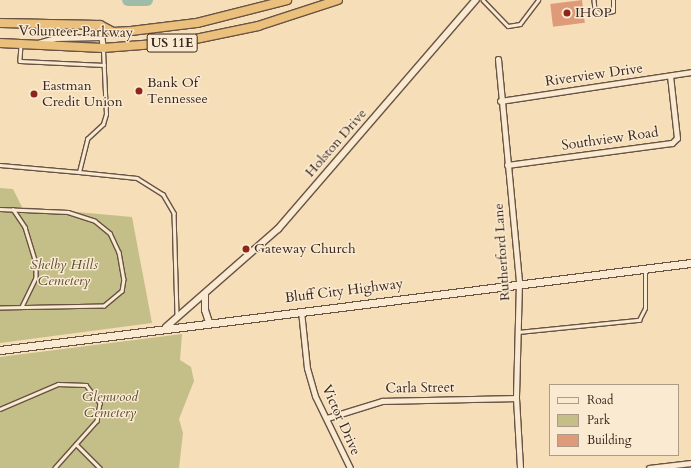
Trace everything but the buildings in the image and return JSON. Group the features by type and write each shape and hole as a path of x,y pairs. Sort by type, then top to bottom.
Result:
{"highway":[{"name":"Volunteer Parkway","path":"0,22 100,25 113,32 171,27 287,0"},
{"name":"Volunteer Parkway","path":"0,43 103,48 204,38 258,26 338,0"}],"main road":[{"name":"Bluff City Highway","path":"0,350 166,327 519,282 691,263"}],"street":[{"name":"Holston Drive","path":"166,327 206,295 278,229 476,0"},
{"path":"100,25 103,48"},
{"path":"31,45 56,38 101,37"},
{"name":"Rutherford Lane","path":"498,59 500,101 519,282 516,398 520,468"},
{"name":"Riverview Drive","path":"500,101 691,72"},
{"name":"Southview Road","path":"507,165 672,143 677,138 670,76"},
{"path":"206,295 205,310 209,322"},
{"name":"Victor Drive","path":"301,310 307,368 315,396 327,418 348,467"},
{"name":"Carla Street","path":"327,418 382,401 516,398"},
{"path":"649,468 691,463"}],"lane":[{"path":"483,0 508,26 520,24 538,0"},
{"path":"594,0 600,14 614,11 614,0"},
{"path":"21,44 20,61 104,65"},
{"path":"79,172 88,139 103,124 106,114 103,48"},
{"path":"0,165 137,178 163,194 174,213 178,318"},
{"path":"0,209 68,212 95,222 110,233 123,266 122,291 104,306 0,308"},
{"path":"13,209 25,227 36,264 36,278 22,307"},
{"path":"518,332 639,320 645,308 644,268"},
{"path":"0,409 58,384 86,384 100,403 97,421 55,468"},
{"path":"76,444 100,468"}],"green space":[{"name":"Shelby Hills Cemetery","path":"0,188 13,189 22,207 132,217 152,323 0,343"},
{"name":"Glenwood Cemetery","path":"182,334 180,360 191,367 194,381 179,419 183,433 179,468 0,468 0,357"}],"waterway":[{"path":"128,0 147,0"}],"place":[{"name":"IHOP","path":"567,13"},
{"name":"Bank Of Tennessee","path":"139,91"},
{"name":"Eastman Credit Union","path":"34,94"},
{"name":"Gateway Church","path":"246,249"}]}
